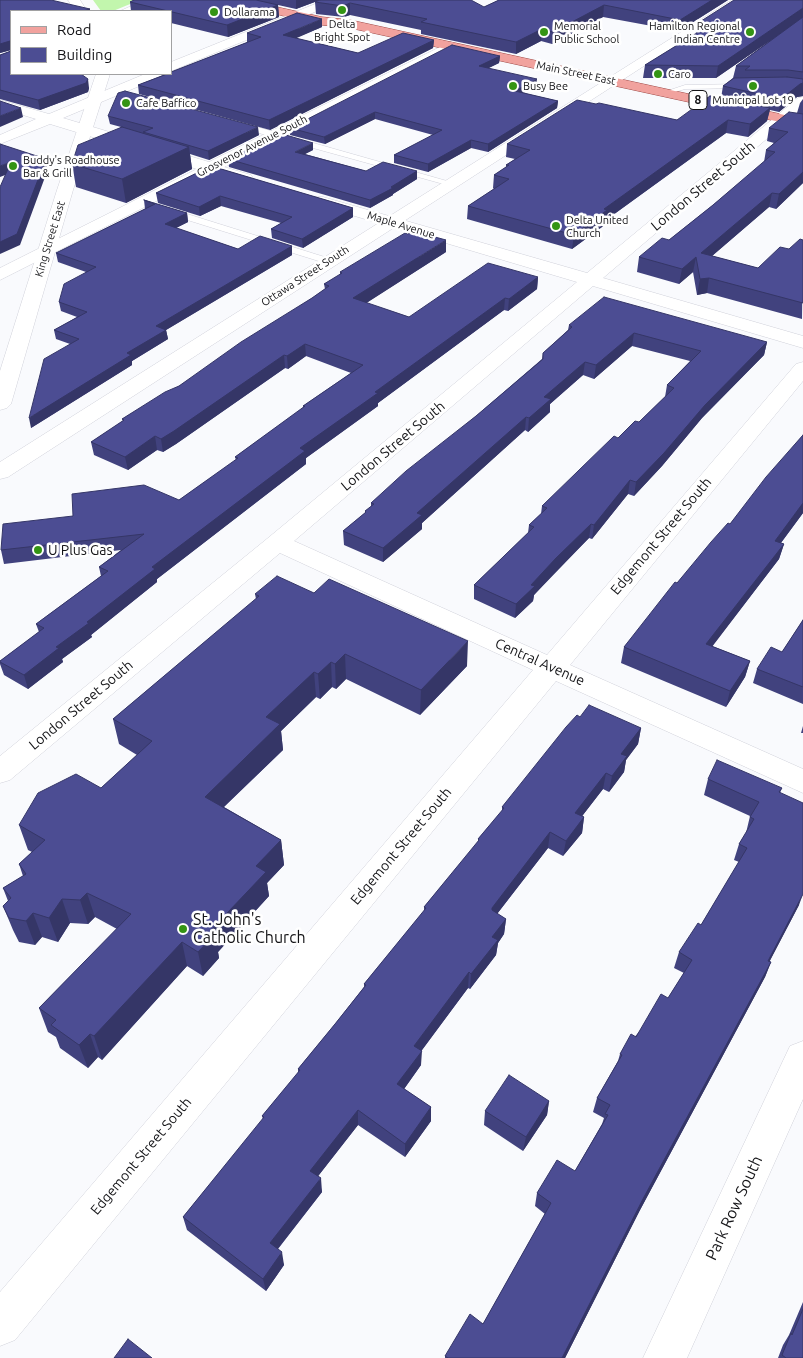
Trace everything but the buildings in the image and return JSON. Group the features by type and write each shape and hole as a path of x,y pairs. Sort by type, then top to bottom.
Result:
{"main road":[{"name":"Main Street East","path":"229,0 350,24 793,120"},
{"name":"Main Street East","path":"254,0 301,14"}],"street":[{"path":"172,68 335,0"},
{"name":"Ottawa Street South","path":"0,472 450,183 740,0"},
{"name":"Grosvenor Avenue South","path":"0,275 46,252 152,206 210,167 450,46"},
{"name":"King Street East","path":"0,404 103,75"},
{"path":"0,140 154,75"},
{"name":"London Street South","path":"0,772 590,281 793,120 803,102"},
{"path":"0,104 258,181"},
{"name":"Maple Avenue","path":"305,196 803,342"},
{"name":"Edgemont Street South","path":"0,1325 803,368"},
{"name":"Central Avenue","path":"277,543 803,782"},
{"name":"Park Row South","path":"665,1358 803,1058"}],"lane":[{"path":"126,10 151,0"},
{"path":"721,86 720,82 728,76"},
{"path":"665,93 685,87 748,86"},
{"path":"116,91 134,96"},
{"path":"227,122 450,183"},
{"path":"152,206 328,261"}],"green space":[{"path":"93,0 140,0 115,10 100,10"}],"place":[{"name":"Delta Bright Spot","path":"342,10"},
{"name":"Dollarama","path":"214,12"},
{"name":"Memorial Public School","path":"544,32"},
{"name":"Hamilton Regional Indian Centre","path":"750,32"},
{"name":"Caro","path":"658,74"},
{"name":"Busy Bee","path":"513,86"},
{"name":"Municipal Lot 19","path":"753,86"},
{"name":"Cafe Baffico","path":"126,103"},
{"name":"Buddy's Roadhouse Bar & Grill","path":"13,166"},
{"name":"Delta United Church","path":"556,226"},
{"name":"U Plus Gas","path":"38,550"},
{"name":"St. John's Catholic Church","path":"183,929"}]}
